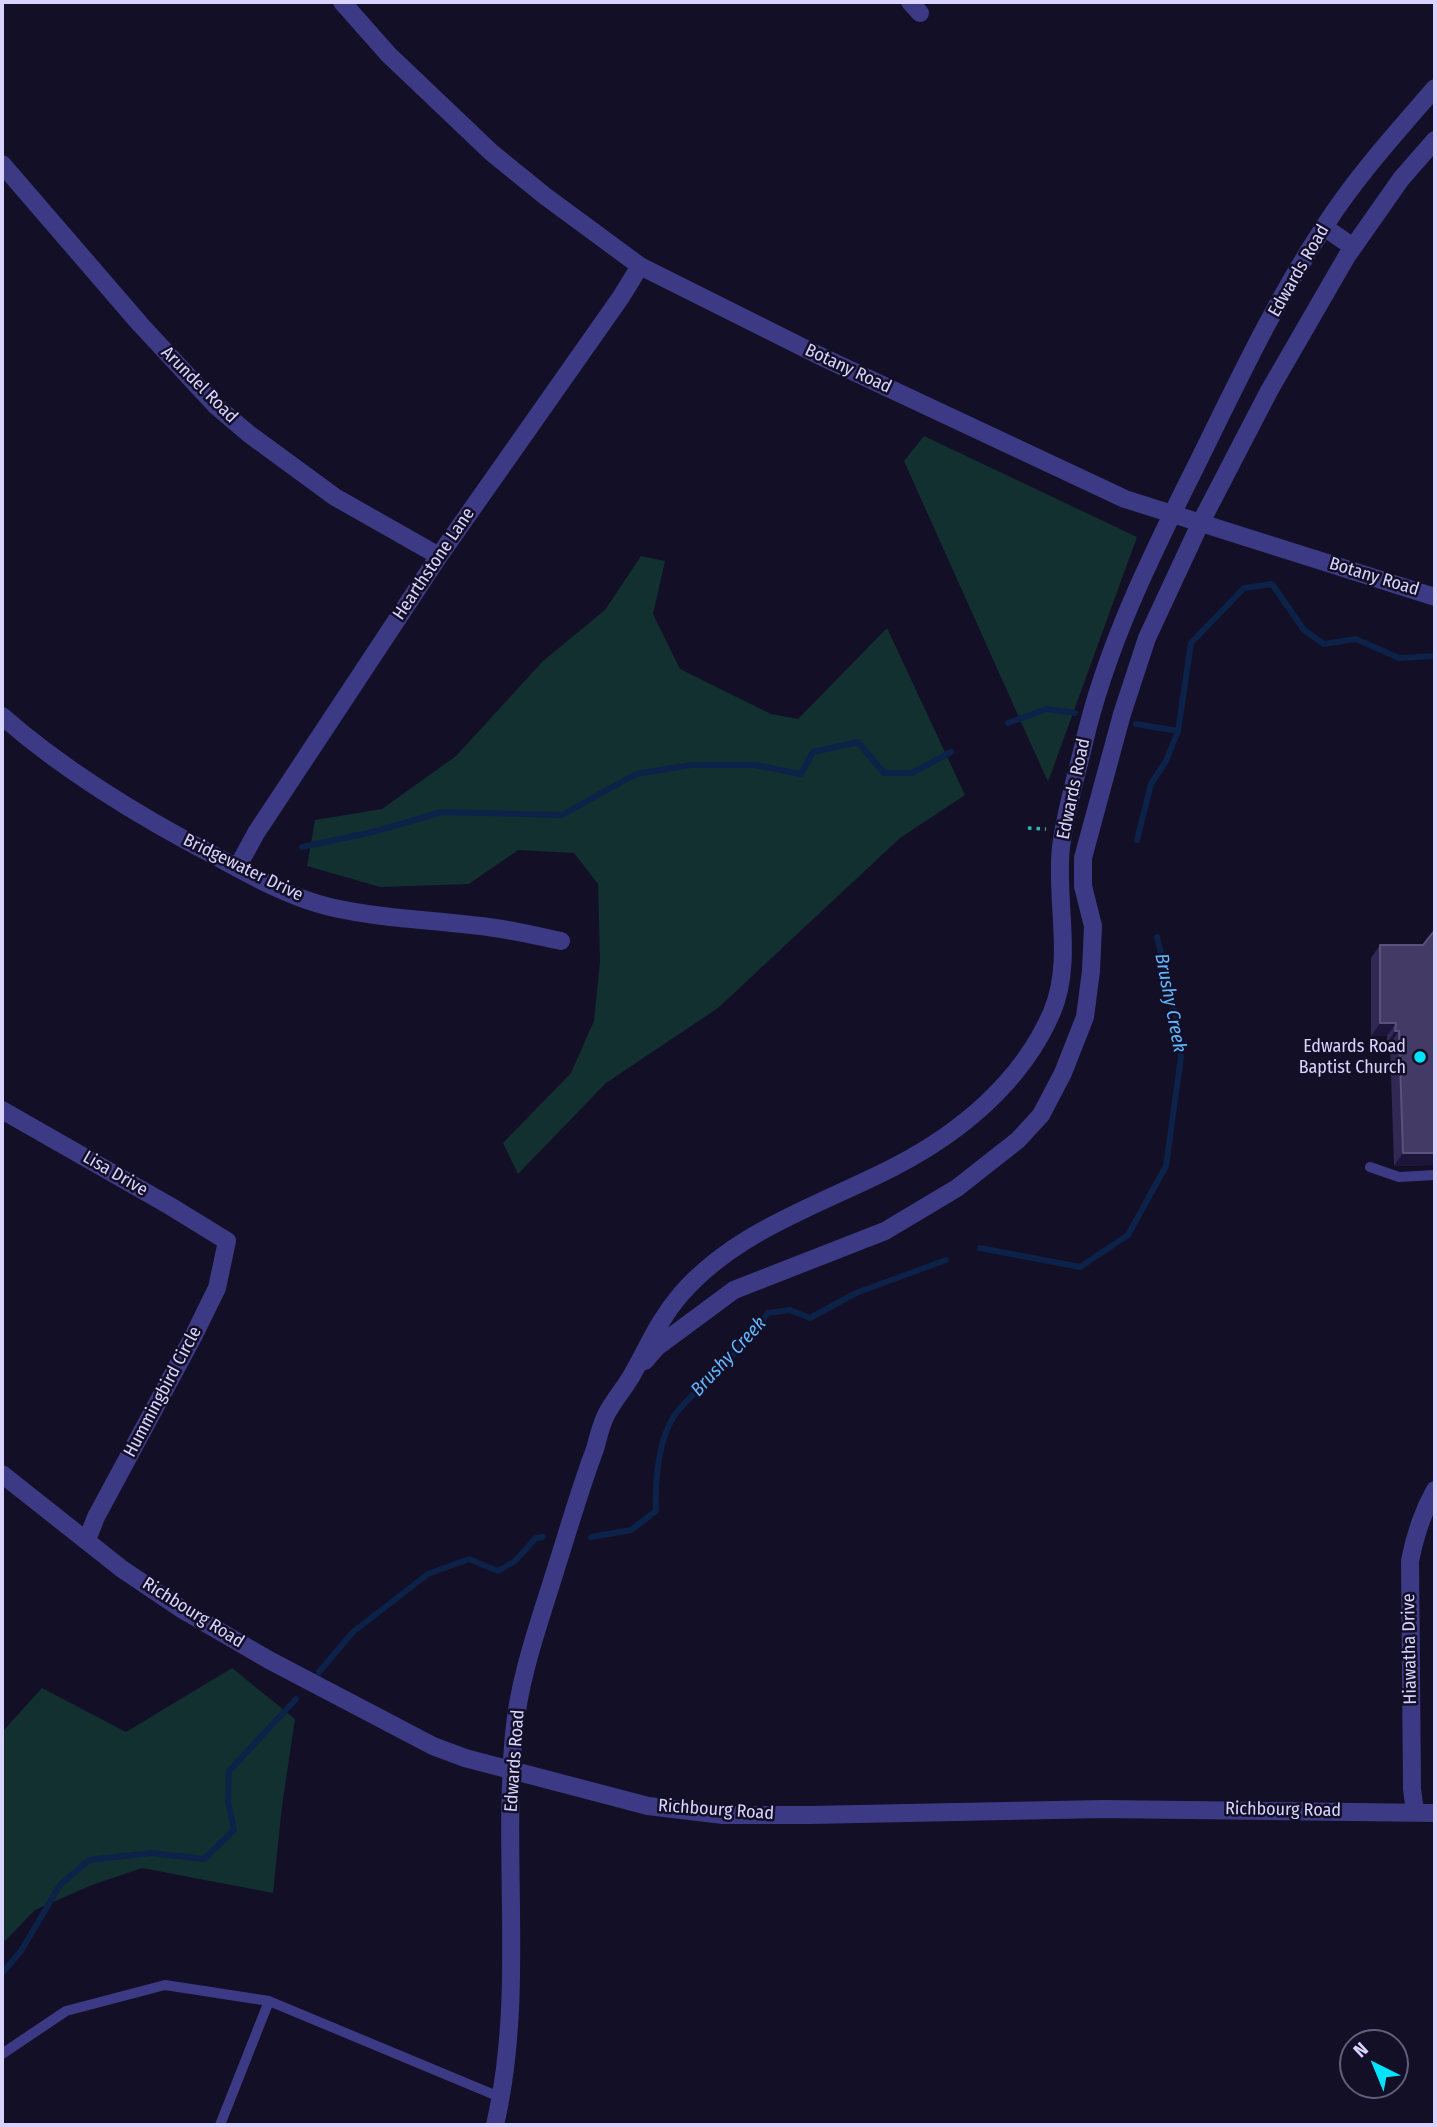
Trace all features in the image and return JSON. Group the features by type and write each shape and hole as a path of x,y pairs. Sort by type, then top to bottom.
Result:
{"street":[{"name":"Botany Road","path":"342,2 389,55 492,153 640,266 806,349 1125,499 1435,597"},
{"name":"Edwards Road","path":"495,2125 502,2098 510,2024 514,1730 538,1624 607,1414 633,1374 651,1335 676,1300 718,1259 757,1233 892,1168 931,1146 978,1111 998,1092 1032,1049 1053,1009 1060,989 1064,961 1061,848 1093,706 1112,650 1171,515 1242,373 1324,227 1368,165 1435,88"},
{"name":"Edwards Road","path":"633,1374 657,1347 734,1290 885,1231 957,1188 1018,1140 1041,1115 1063,1073 1085,1017 1093,926 1083,886 1083,858 1122,714 1147,638 1200,524 1269,391 1353,247 1401,179 1435,140"},
{"name":"Arundel Road","path":"2,164 140,324 216,407 335,497 439,556"},
{"path":"1324,227 1353,247"},
{"name":"Hearthstone Lane","path":"237,868 256,833 439,556 640,266"},
{"name":"Bridgewater Drive","path":"2,716 50,755 99,789 170,832 291,895 330,907 490,927 561,941"},
{"name":"Lisa Drive","path":"2,1110 227,1241"},
{"name":"Hummingbird Circle","path":"87,1540 96,1517 217,1288 227,1241"},
{"name":"Richbourg Road","path":"2,1474 122,1569 173,1603 269,1660 433,1746 512,1771 648,1805 723,1815 1103,1808 1435,1813"},
{"name":"Hiawatha Drive","path":"1415,1812 1412,1789 1410,1572 1415,1534 1435,1490"}],"lane":[{"path":"1370,1167 1399,1177 1435,1175"},
{"path":"2,2054 66,2011 165,1985 269,2001 502,2098"},
{"path":"220,2125 269,2001"}],"green space":[{"path":"924,436 1137,537 1048,782 904,461"},
{"path":"641,556 665,561 653,614 680,669 771,714 798,719 887,628 965,795 900,838 718,1008 606,1083 518,1174 503,1143 571,1073 594,1021 600,962 598,884 574,853 518,850 469,884 380,887 307,866 315,820 382,809 456,756 543,661 605,610"},
{"path":"232,1668 295,1719 273,1893 142,1868 92,1885 35,1910 2,1944 2,1732 42,1688 126,1732"}],"building":[{"name":"Edwards Road Baptist Church","path":"1435,930 1435,1153 1403,1153 1399,1031 1395,1031 1396,1023 1380,1023 1380,945 1423,945"}],"waterway":[{"name":"Brushy Creek","path":"1137,840 1151,784 1166,761 1178,731 1191,643 1244,588 1272,584 1304,630 1324,644 1356,639 1399,658 1435,656"},
{"path":"1008,723 1047,709 1075,713"},
{"path":"1136,724 1178,731"},
{"path":"302,847 373,832 442,812 562,815 636,774 691,765 755,765 801,774 813,752 858,742 884,773 912,773 951,752"},
{"name":"Brushy Creek","path":"980,1248 1080,1267 1128,1235 1166,1166 1181,1057 1176,1017 1157,937"},
{"name":"Brushy Creek","path":"591,1537 631,1530 656,1511 659,1460 671,1422 682,1406 725,1363 768,1313 790,1310 810,1318 856,1293 946,1260"},
{"name":"Brushy Creek","path":"319,1672 353,1632 428,1574 469,1559 498,1571 515,1561 536,1538 543,1537"},
{"name":"Brushy Creek","path":"2,1973 21,1951 60,1885 89,1860 151,1853 204,1859 234,1830 228,1801 229,1771 296,1699"}],"place":[{"name":"Edwards Road Baptist Church","path":"1420,1057"}]}
